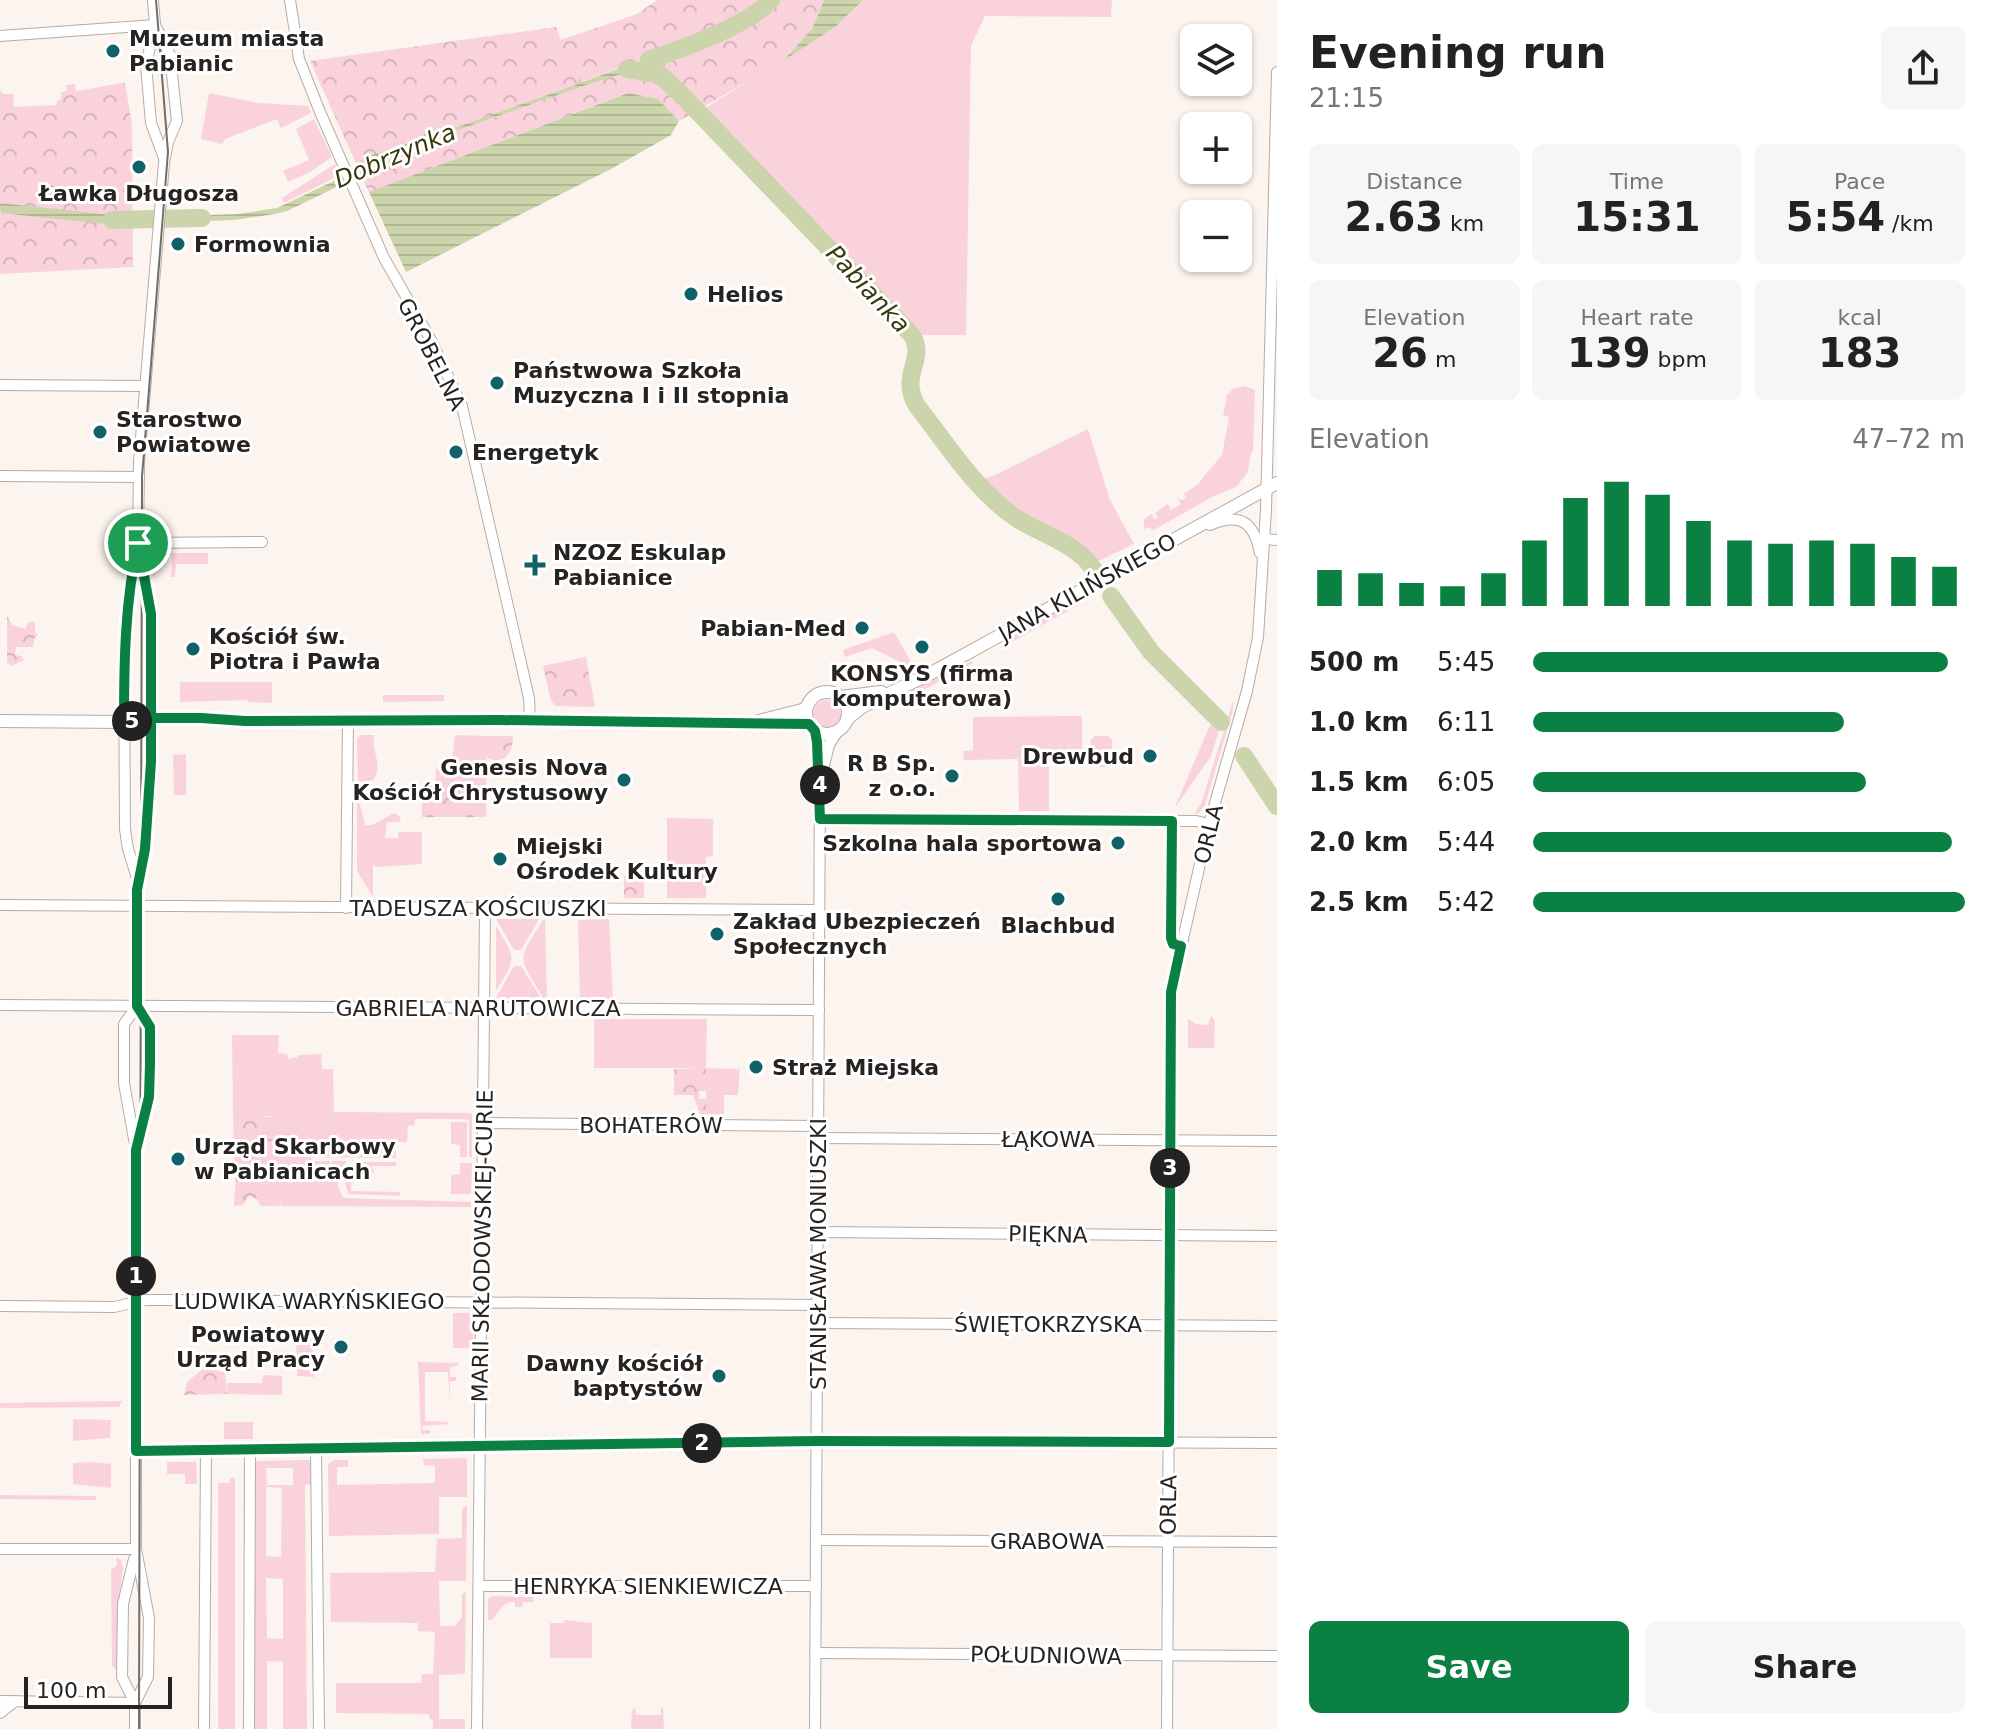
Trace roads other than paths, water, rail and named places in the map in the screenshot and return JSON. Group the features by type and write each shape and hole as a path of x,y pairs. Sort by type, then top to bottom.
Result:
{"main road":[{"name":"JANA KILIŃSKIEGO","path":"847,719 857,709 935,671 1272,485"},
{"name":"JANA KILIŃSKIEGO","path":"840,697 853,698 896,689"},
{"path":"0,721 124,722 151,718 201,718 245,721 754,723 812,727 826,734 837,732 847,719 847,707 840,697 823,693 812,698 806,709 754,723"},
{"path":"806,709 812,727"}],"street":[{"path":"153,0 155,25 146,65 151,123 164,163"},
{"name":"GROBELNA","path":"290,0 299,59 392,275 424,328 462,406 528,693 530,722"},
{"path":"0,36 155,25"},
{"path":"136,1150 149,1097 150,1073 150,1027 137,1006 138,882 151,797 151,614 138,543 139,477 164,163 177,121 172,63 155,25"},
{"path":"1263,577 1272,485 1267,406 1277,72"},
{"path":"0,385 145,386"},
{"path":"1267,406 1270,427 1277,443"},
{"path":"0,476 139,477"},
{"path":"1160,546 1220,521 1236,519 1247,523 1254,531 1260,548 1263,577"},
{"path":"1265,539 1277,540"},
{"path":"138,543 262,542"},
{"path":"138,543 133,563 125,649 124,722 125,829 138,882"},
{"name":"ORLA","path":"1167,1729 1171,992 1209,824 1258,637 1263,577"},
{"path":"346,908 348,720"},
{"name":"STANISŁAWA MONIUSZKI","path":"812,727 820,779 815,1729"},
{"name":"STANISŁAWA MONIUSZKI","path":"820,779 829,745 837,732"},
{"path":"820,819 1196,821 1209,824"},
{"name":"ORLA","path":"1172,821 1171,938 1173,944 1181,946"},
{"name":"TADEUSZA KOŚCIUSZKI","path":"0,905 819,910"},
{"name":"MARII SKŁODOWSKIEJ-CURIE","path":"477,1729 485,908"},
{"name":"GABRIELA NARUTOWICZA","path":"0,1005 819,1010"},
{"path":"135,1729 135,1703 148,1677 149,1618 136,1549 136,1150 124,1083 124,1024 137,1006"},
{"name":"BOHATERÓW","path":"483,1123 818,1126"},
{"name":"ŁĄKOWA","path":"818,1138 1277,1141"},
{"name":"PIĘKNA","path":"818,1232 1277,1236"},
{"name":"LUDWIKA WARYŃSKIEGO","path":"0,1306 114,1307 136,1302 190,1300 818,1305"},
{"name":"ŚWIĘTOKRZYSKA","path":"818,1323 1277,1326"},
{"path":"136,1451 817,1441 1277,1443"},
{"path":"316,1449 319,1729"},
{"path":"204,1729 206,1450"},
{"path":"249,1729 250,1450"},
{"name":"GRABOWA","path":"816,1540 1277,1542"},
{"path":"0,1549 136,1549"},
{"path":"135,1703 124,1684 122,1659 123,1604 136,1549"},
{"name":"HENRYKA SIENKIEWICZA","path":"479,1586 816,1586"},
{"name":"POŁUDNIOWA","path":"815,1653 1277,1656"},
{"path":"0,1701 135,1703"},
{"path":"0,1713 15,1701"}],"waterway":[{"name":"Dobrzynka","path":"649,60 731,27 771,0"},
{"name":"Pabianka","path":"627,69 659,74 680,93 911,334 916,351 910,385 917,406 987,494 1016,518 1067,545 1093,568"},
{"name":"Dobrzynka","path":"112,220 202,218"},
{"name":"Pabianka","path":"1111,596 1151,652 1221,722"},
{"name":"Pabianka","path":"1244,756 1277,806"}],"tram line":[{"path":"139,1729 142,477 168,152 156,0"}],"place":[{"name":"Muzeum miasta Pabianic","path":"113,51"},
{"name":"Ławka Długosza","path":"139,167"},
{"name":"Formownia","path":"178,244"},
{"name":"Helios","path":"691,294"},
{"name":"Państwowa Szkoła Muzyczna I i II stopnia","path":"497,383"},
{"name":"Starostwo Powiatowe","path":"100,432"},
{"name":"Energetyk","path":"456,452"},
{"name":"NZOZ Eskulap Pabianice","path":"535,565"},
{"name":"Pabian-Med","path":"862,628"},
{"name":"KONSYS (firma komputerowa)","path":"922,647"},
{"name":"Kościół św. Piotra i Pawła","path":"193,649"},
{"name":"Drewbud","path":"1150,756"},
{"name":"R B Sp. z o.o.","path":"952,776"},
{"name":"Genesis Nova Kościół Chrystusowy","path":"624,780"},
{"name":"Szkolna hala sportowa","path":"1118,843"},
{"name":"Miejski Ośrodek Kultury","path":"500,859"},
{"name":"Blachbud","path":"1058,899"},
{"name":"Zakład Ubezpieczeń Społecznych","path":"717,934"},
{"name":"Straż Miejska","path":"756,1067"},
{"name":"Urząd Skarbowy w Pabianicach","path":"178,1159"},
{"name":"Powiatowy Urząd Pracy","path":"341,1347"},
{"name":"Dawny kościół baptystów","path":"719,1376"}]}
